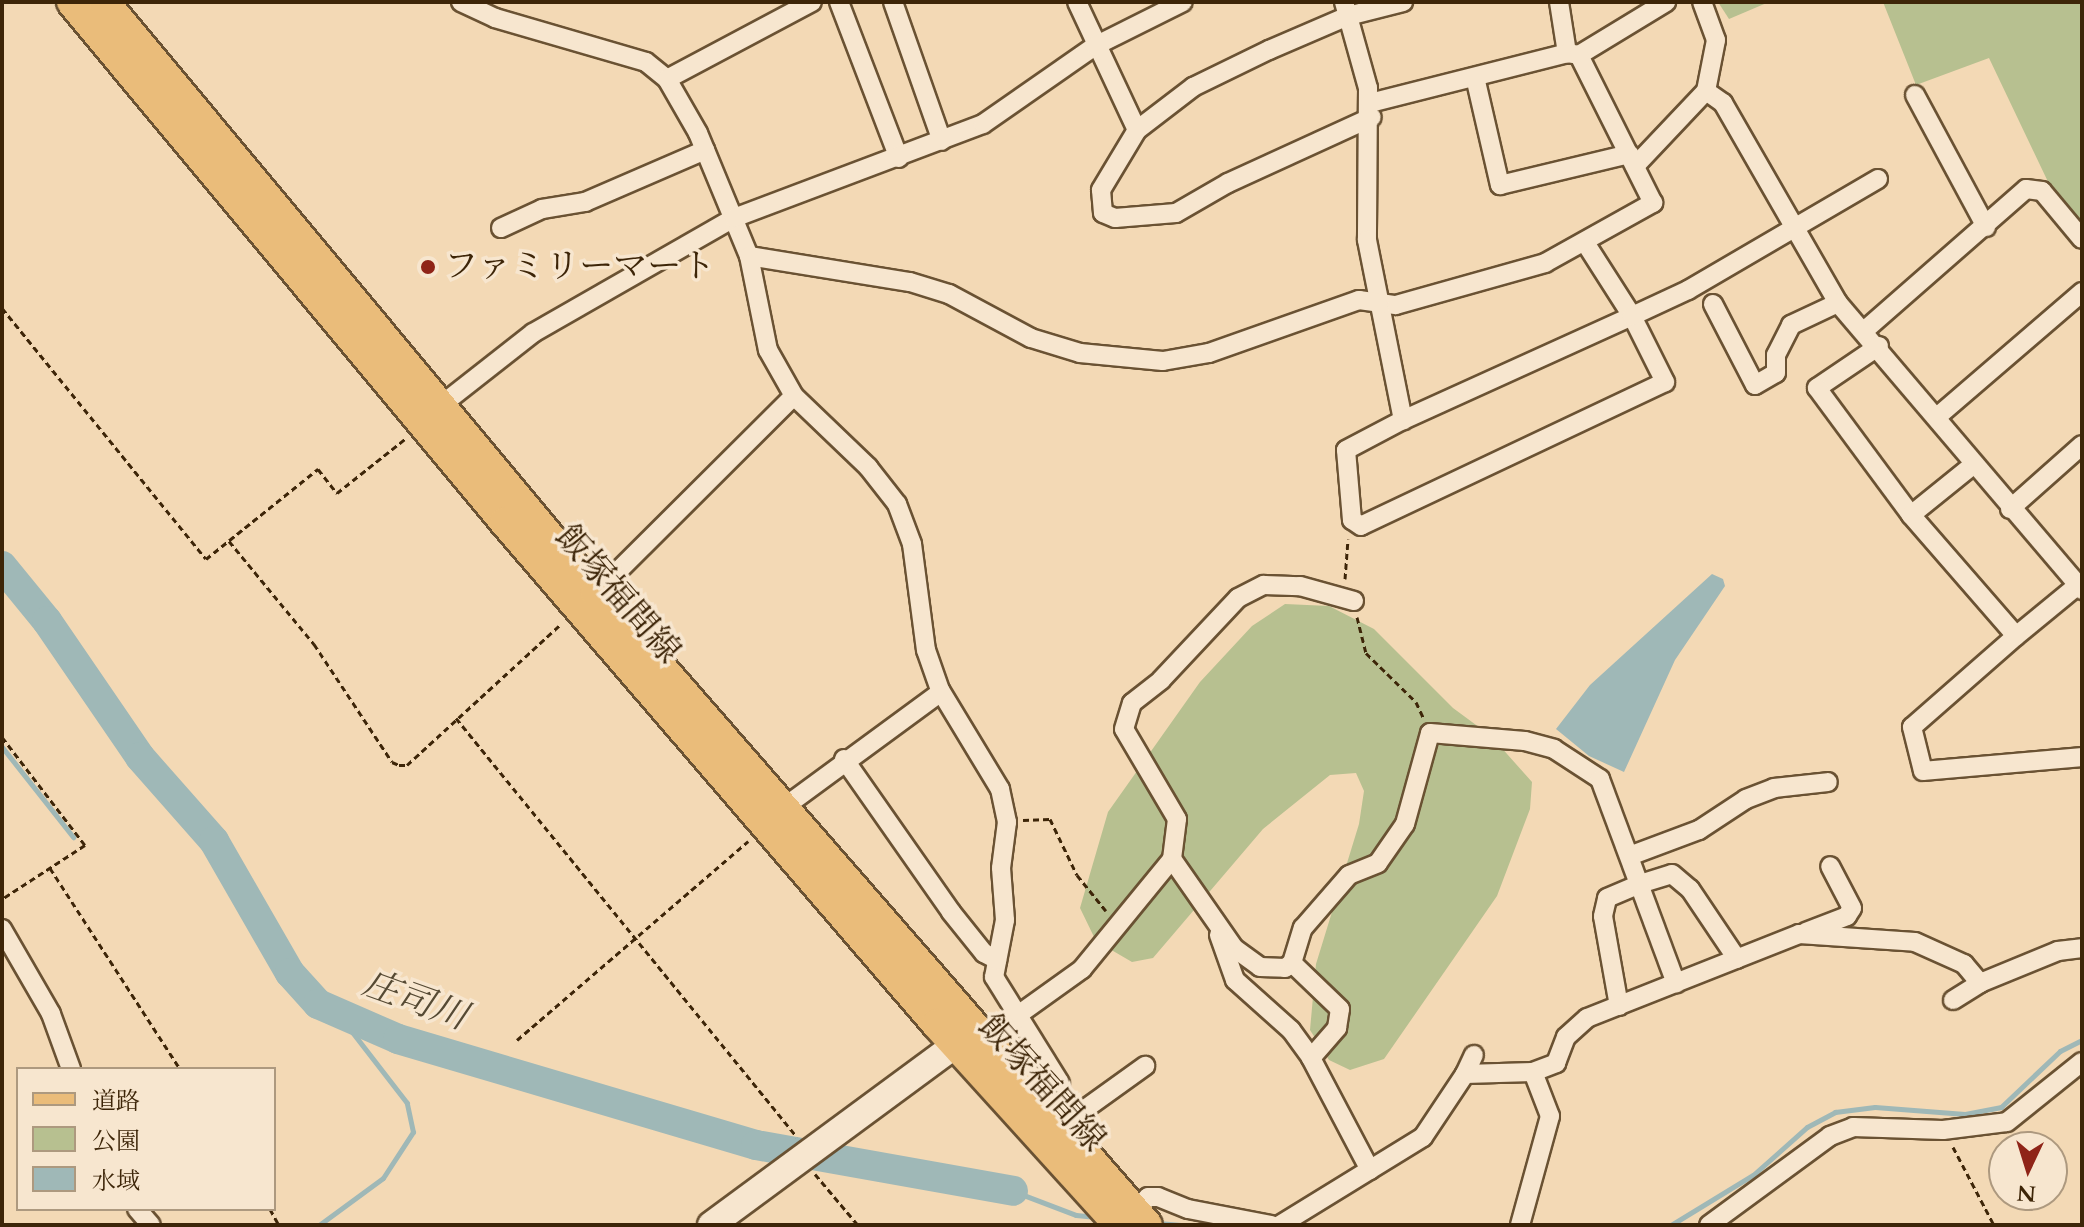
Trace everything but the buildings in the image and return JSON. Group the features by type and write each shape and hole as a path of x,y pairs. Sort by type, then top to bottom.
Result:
{"main road":[{"name":"飯塚福間線","path":"72,2 774,816 1134,1221"},
{"name":"飯塚福間線","path":"104,2 440,406 588,600"},
{"name":"飯塚福間線","path":"972,1038 1060,1127 1134,1221"}],"street":[{"path":"461,2 495,18 627,53 667,79 705,150 749,256 768,350 794,396 868,467 897,504 912,544 926,650 941,692 1000,789 1007,822 1001,868 1005,920 994,977 1060,1083"},
{"path":"667,79 812,2"},
{"path":"839,2 899,158"},
{"path":"893,2 942,141"},
{"path":"1077,2 1137,130"},
{"path":"440,406 533,333 734,218 983,124 1095,46 1183,2"},
{"path":"1403,2 1346,9 1193,87 1137,130 1101,190 1103,213 1115,218 1176,213 1371,110 1475,77 1573,54 1666,2"},
{"path":"749,256 910,282 949,294 1031,338 1121,358 1163,361 1209,353 1359,300 1396,305 1545,263 1586,244 1653,203 1573,54 1559,2"},
{"path":"1475,77 1500,185 1632,160 1706,91 1716,40 1702,2"},
{"path":"1346,9 1371,110 1367,240 1403,420"},
{"path":"1706,91 1723,103 1838,303 1879,346 1938,416 1973,465 2080,587 2016,636 1912,727 1923,771 2082,757"},
{"path":"1915,95 1986,227"},
{"path":"501,228 542,209 585,202 705,150"},
{"path":"1586,244 1632,316 1665,382 1361,526 1352,520 1346,450 1403,420 1632,316 1794,229 1878,179"},
{"path":"1865,330 2026,189 2042,191 2082,239"},
{"path":"1938,416 2082,292"},
{"path":"1713,304 1755,385 1776,373 1776,355 1791,325 1838,303"},
{"path":"1879,346 1817,388 1911,515 2016,636"},
{"path":"588,600 794,396"},
{"path":"2010,509 2082,445"},
{"path":"1911,515 1973,465"},
{"path":"711,1225 972,1038 1018,1018 1082,969 1119,926 1172,859 1177,819 1124,729 1132,703 1161,680 1238,598 1264,585 1300,586 1349,600"},
{"path":"774,816 844,759 941,692"},
{"path":"1217,929 1260,967 1285,968 1292,963 1303,928 1349,875 1378,863 1405,824 1430,733 1525,741 1554,749 1607,789 1643,883 1676,983"},
{"path":"844,759 951,912 984,953 997,960"},
{"path":"1632,855 1699,830 1746,799 1774,788 1828,782"},
{"path":"1172,859 1217,929 1235,980 1291,1030 1311,1058 1370,1170"},
{"path":"1465,1074 1533,1072 1556,1063 1566,1037 1587,1018 1847,916 1852,908 1830,866"},
{"path":"1619,1006 1603,916 1607,898 1643,883 1672,874 1690,889 1737,959"},
{"path":"2,929 51,1014 70,1067"},
{"path":"1799,934 1915,942 1964,964 1980,983"},
{"path":"1953,1000 1980,983 2058,951 2082,948"},
{"path":"1292,963 1340,1009 1337,1028 1311,1058"},
{"path":"1280,1225 1423,1137 1474,1055"},
{"path":"1721,1222 1830,1136 1853,1127 1943,1130 2007,1122 2082,1062"},
{"path":"1060,1127 1145,1066"},
{"path":"1520,1225 1550,1116 1533,1072"},
{"path":"1134,1221 1148,1197 1158,1197 1188,1209 1271,1225"}],"path":[{"path":"2,308 206,559 318,469 337,493 406,439"},
{"path":"1352,520 1349,600 1366,653 1416,702 1430,733"},
{"path":"229,541 314,644 392,762 407,765 588,600"},
{"path":"456,718 796,1136 819,1148"},
{"path":"2,737 85,845 2,899"},
{"path":"517,1040 774,816"},
{"path":"1007,822 1050,819 1077,875 1119,926"},
{"path":"50,868 179,1067"},
{"path":"1943,1130 1994,1225"},
{"path":"794,1166 820,1175 858,1225"}],"green space":[{"path":"1718,2 1769,2 1729,19"},
{"path":"1883,2 2082,2 2082,223 2050,186 1989,58 1916,85"},
{"path":"1285,604 1329,606 1374,629 1453,708 1491,736 1532,782 1530,809 1497,896 1384,1059 1350,1070 1329,1060 1310,1030 1316,964 1359,824 1364,791 1356,773 1330,775 1263,829 1153,958 1132,962 1096,941 1080,908 1108,812 1200,682 1252,626"}],"water":[{"path":"1712,574 1723,579 1725,586 1675,660 1624,772 1589,756 1556,729 1590,685"}],"waterway":[{"name":"庄司川","path":"2,566 47,621 140,757 214,841 290,973 318,1004 398,1039 756,1145 1013,1191"},
{"path":"2,747 73,837"},
{"path":"319,1225 383,1178 413,1132 407,1103 339,1015"},
{"path":"1671,1225 1753,1175 1807,1127 1835,1112 1875,1107 1965,1114 2001,1107 2060,1051 2082,1040"},
{"path":"1013,1191 1076,1215 1096,1217"},
{"path":"1158,1223 1181,1225"}],"place":[{"name":"ファミリーマート","path":"428,267"}]}
